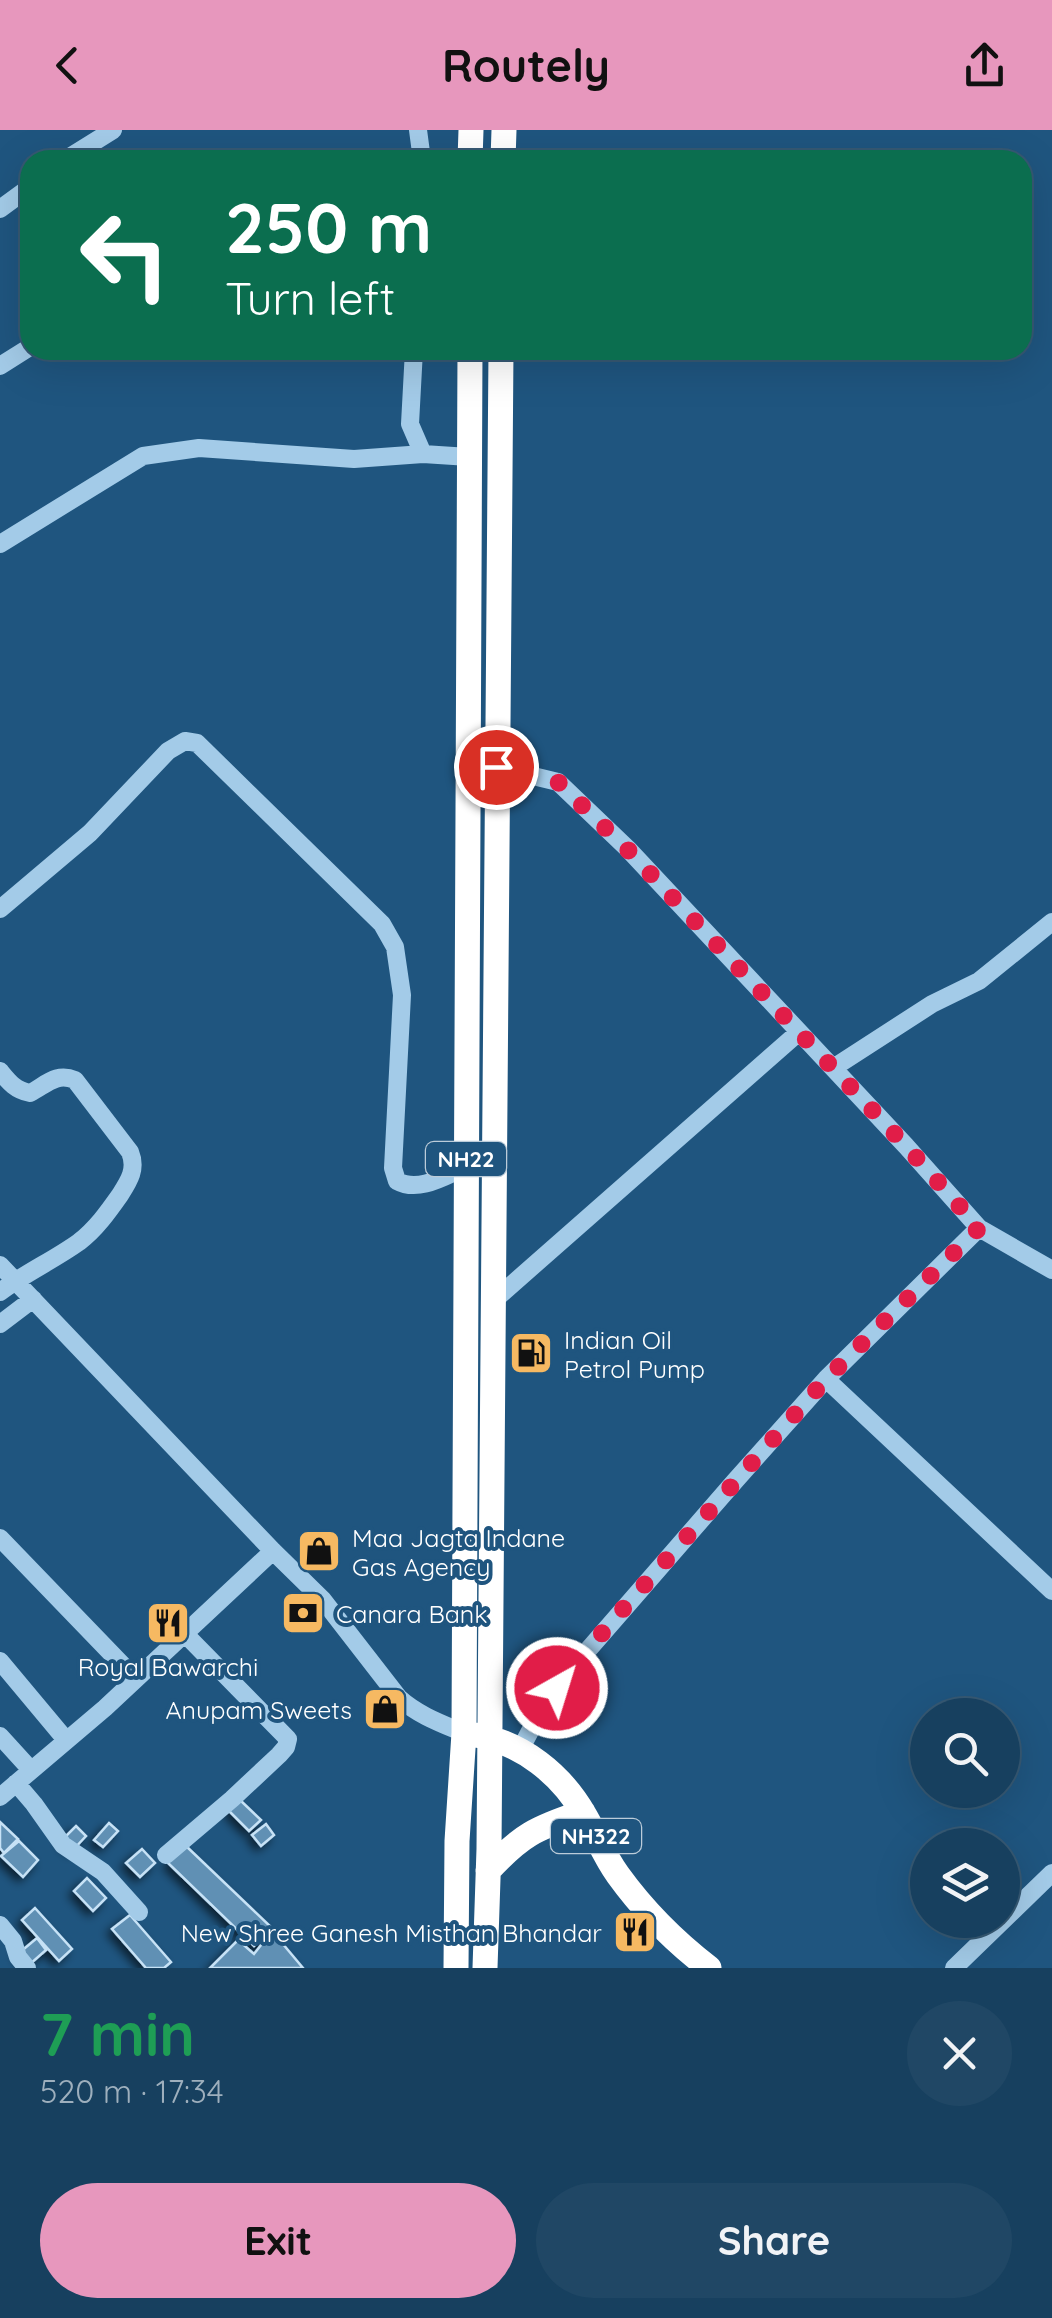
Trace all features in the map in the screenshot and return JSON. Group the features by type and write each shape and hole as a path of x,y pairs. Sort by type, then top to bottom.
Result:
{"highway":[{"name":"NH22","path":"470,360 466,1167 476,1735 488,1871 485,1968"},
{"name":"NH22","path":"456,1968 457,1842 476,1735 492,1302 501,360"},
{"name":"NH322","path":"476,1735 519,1752 560,1779 584,1812 615,1872 638,1901 668,1935 710,1968"},
{"path":"488,1871 527,1834 584,1812"}],"street":[{"path":"81,150 114,130"},
{"path":"0,210 20,195"},
{"path":"413,360 410,424 423,454"},
{"path":"0,544 143,456 198,448 354,459 423,454 469,457"},
{"path":"0,909 90,833 168,752 185,741 197,743 382,924 395,947 402,995 393,1168 397,1181 420,1186 466,1167"},
{"path":"496,767 558,782 628,850 979,1228 1052,1270"},
{"path":"833,1068 932,1004 978,980 1052,922"},
{"path":"492,1302 799,1032"},
{"path":"0,1072 11,1085 30,1093 54,1078 66,1076 74,1080 134,1161 127,1184 100,1222 79,1242 7,1286"},
{"path":"519,1752 539,1714 576,1664 826,1379 979,1228"},
{"path":"0,1265 7,1286 34,1298 334,1612 399,1698 427,1718 476,1735"},
{"path":"0,1324 34,1298"},
{"path":"826,1379 1052,1591"},
{"path":"0,1538 136,1679"},
{"path":"0,1796 136,1679 273,1551"},
{"path":"166,1855 268,1766 288,1740 184,1634"},
{"path":"0,1661 66,1740"},
{"path":"0,1736 31,1770"},
{"path":"16,1784 63,1845 103,1872 139,1912"},
{"path":"960,1966 1052,1873"},
{"path":"0,1925 26,1968"}],"building":[{"path":"240,1800 261,1820 249,1831 229,1811"},
{"path":"0,1822 18,1839 4,1853 0,1848"},
{"path":"109,1823 118,1831 103,1847 94,1840"},
{"path":"266,1824 274,1835 261,1846 252,1835"},
{"path":"76,1826 86,1836 73,1850 63,1839"},
{"path":"19,1841 38,1860 23,1877 1,1856"},
{"path":"185,1845 272,1928 254,1946 168,1863"},
{"path":"142,1849 155,1863 140,1877 126,1863"},
{"path":"87,1878 106,1898 93,1911 74,1891"},
{"path":"35,1908 72,1949 59,1961 22,1920"},
{"path":"130,1915 171,1962 164,1968 146,1968 112,1929"},
{"path":"272,1931 303,1968 210,1968 238,1940 254,1954"},
{"path":"37,1938 46,1950 29,1965 19,1953"}],"place":[{"name":"Indian Oil Petrol Pump","path":"531,1353"},
{"name":"Maa Jagta Indane Gas Agency","path":"319,1551"},
{"name":"Canara Bank","path":"303,1613"},
{"name":"Royal Bawarchi","path":"168,1623"},
{"name":"Anupam Sweets","path":"385,1709"},
{"name":"New Shree Ganesh Misthan Bhandar","path":"635,1932"}],"route":[{"path":"496,767 558,782 628,850 979,1228 826,1379 557,1688"}]}
